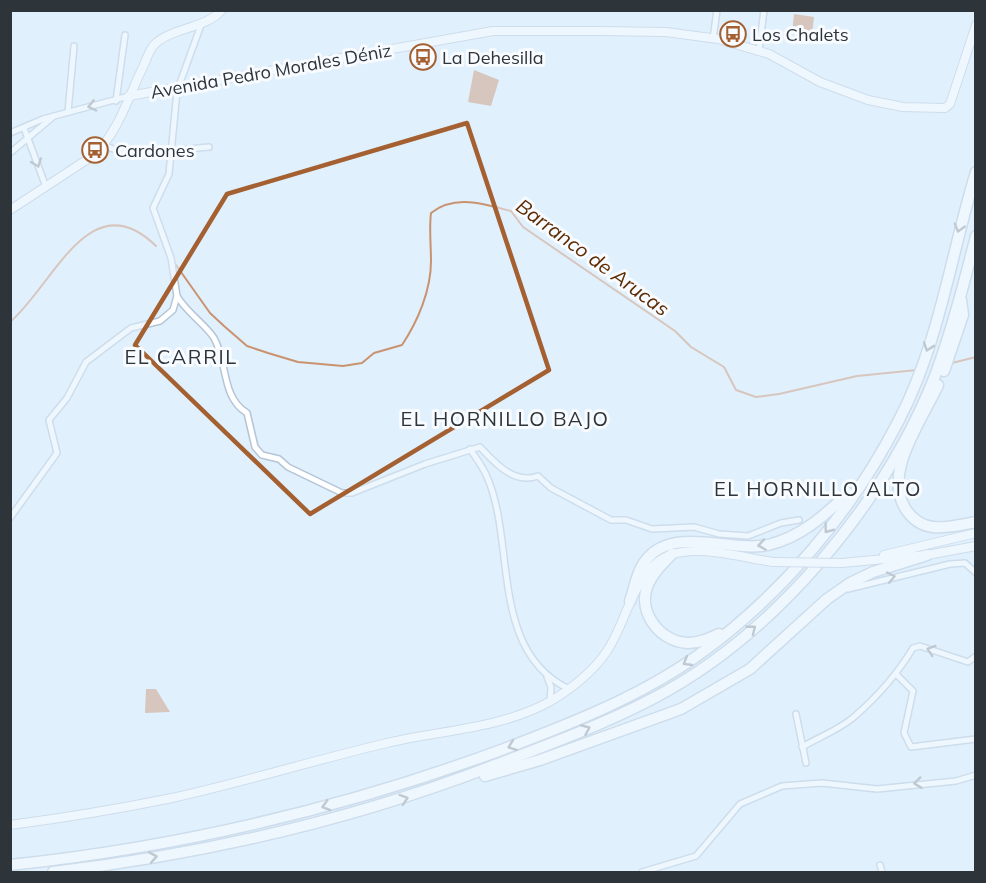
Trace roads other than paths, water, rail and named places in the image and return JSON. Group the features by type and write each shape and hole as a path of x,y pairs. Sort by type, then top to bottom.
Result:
{"highway":[{"path":"10,865 98,854 240,828 310,811 461,765 547,733 618,702 696,657 771,594 816,546 885,446 917,381 932,337 975,172"},
{"path":"975,236 961,294 933,379 905,445 897,485 901,501 910,516 924,527 940,528 975,522"},
{"path":"427,792 572,735 653,699 702,668 760,623 829,552 859,514 905,445"},
{"path":"630,601 641,568 664,547 689,542 751,547 781,541 813,525 862,481"},
{"path":"672,554 657,569 646,590 646,611 657,629 675,641 697,642 735,626"},
{"path":"53,873 242,841 540,760 681,709 750,669 835,594 867,574 927,555"}],"main road":[{"path":"869,560 903,549 975,532"},
{"path":"10,825 172,797 403,740 487,725 518,716 550,702 569,689 606,652 630,601 654,564 672,554 704,551 773,562 842,563 927,555 975,546"}],"street":[{"path":"10,210 94,155 105,145 153,47 162,40 215,19 222,10"},
{"path":"713,39 717,10"},
{"path":"759,50 764,10"},
{"path":"10,518 57,453 50,420 67,398 81,368 131,328 168,317 174,310 177,296 171,258 153,207 169,174 170,151 180,86 201,25"},
{"name":"Avenida Pedro Morales Déniz","path":"129,96 493,31 666,32 713,39 759,50 820,82 868,100 903,107 938,108 950,104 975,25"},
{"path":"116,101 125,35"},
{"path":"68,112 74,46"},
{"path":"137,80 142,88 149,92"},
{"path":"10,133 55,115 129,96"},
{"path":"10,153 55,115"},
{"path":"24,128 46,187"},
{"path":"105,145 112,150 170,151 209,147"},
{"path":"177,296 183,306 214,338 231,397 238,407 247,413 255,447 262,456 279,459 288,467 342,493 352,493 425,464 480,447 497,465 519,478 528,480 538,476 551,488 611,520 626,520 652,529 694,527 719,534 748,536 781,523 799,520"},
{"path":"470,449 488,478 493,496 509,601 535,660 546,675 551,687 550,702"},
{"path":"835,594 867,582 950,564 965,563 975,573"},
{"path":"802,747 855,717 882,687 897,675 913,648 920,646 968,662 975,656"},
{"path":"546,675 569,689"},
{"path":"897,675 914,691 904,734 911,747 975,739"},
{"path":"796,714 806,763"},
{"path":"642,873 696,856 740,804 754,796 782,786 822,783 877,789 956,781 975,775"},
{"path":"880,865 882,873"}],"waterway":[{"name":"Barranco de Arucas","path":"176,265 210,313 247,346 298,362 343,366 362,363 374,353 402,345 418,316 429,283 431,213 450,204 469,202 511,211 523,227 675,331 691,347 724,367 736,390 756,397 857,376 917,370"},
{"name":"Barranco de Arucas","path":"10,322 26,306 74,246 92,232 111,225 133,229 156,246"},
{"name":"Barranco de Arucas","path":"952,363 976,357"}],"place":[{"name":"Los Chalets","path":"733,34"},
{"name":"La Dehesilla","path":"423,57"},
{"name":"Cardones","path":"95,150"}],"district":[{"name":"EL CARRIL","path":"181,356"},
{"name":"EL HORNILLO BAJO","path":"505,418"},
{"name":"EL HORNILLO ALTO","path":"818,488"}]}
